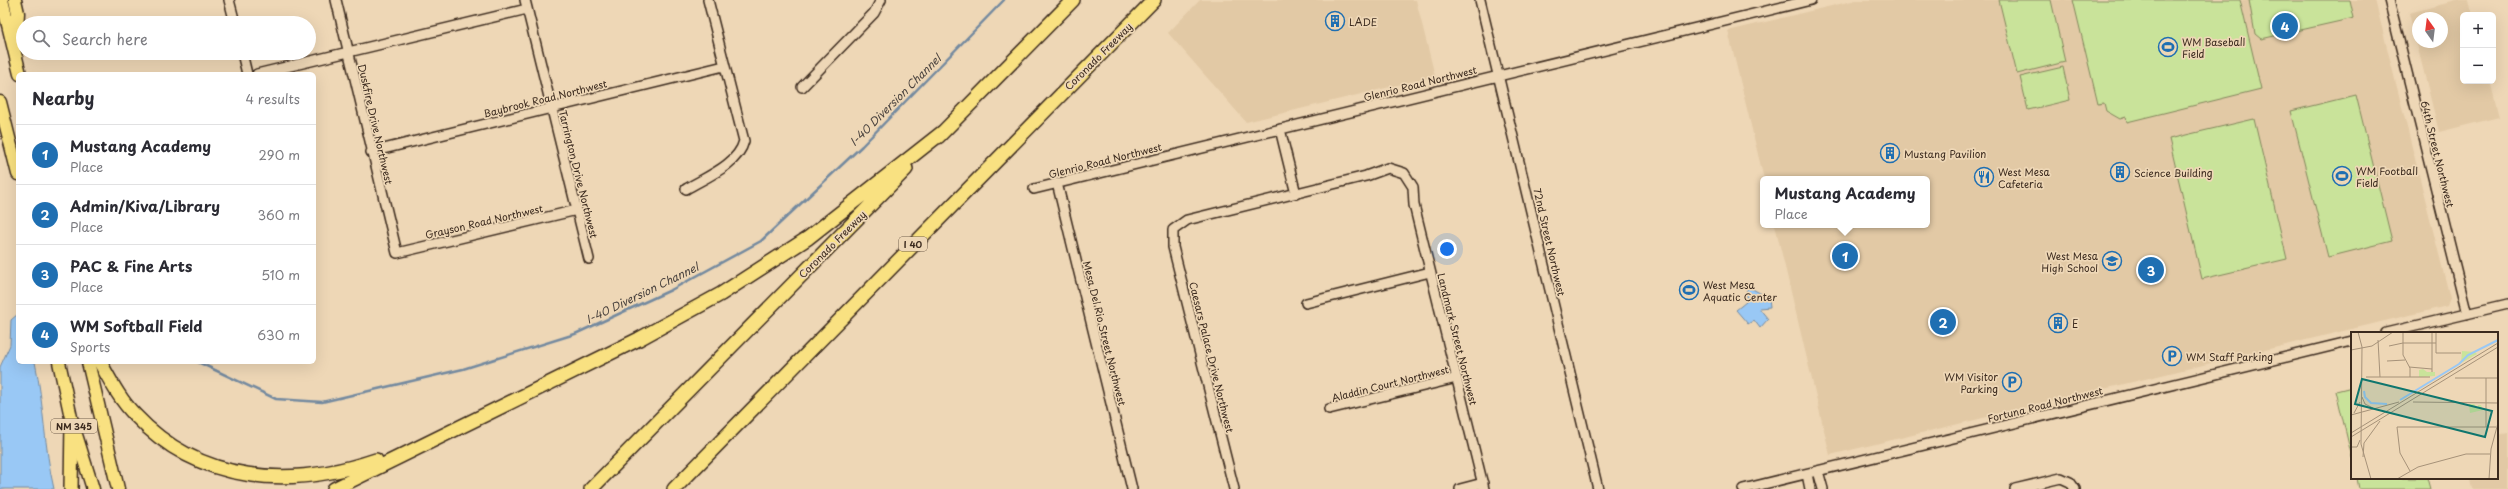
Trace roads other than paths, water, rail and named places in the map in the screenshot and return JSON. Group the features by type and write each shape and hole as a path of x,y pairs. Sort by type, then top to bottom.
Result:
{"highway":[{"name":"Coronado Freeway","path":"591,489 1073,0"},
{"name":"Coronado Freeway","path":"674,489 1154,0"},
{"path":"334,489 639,339 721,294 808,238 944,131"},
{"path":"101,364 114,388 134,414 152,432 174,448 197,461 220,470 247,477 275,480 310,479 339,473 457,428"},
{"path":"71,489 72,422"}],"main road":[{"path":"2,0 16,58"},
{"path":"15,0 18,16"},
{"path":"15,54 16,40"},
{"path":"16,60 20,72"},
{"path":"0,102 16,166"},
{"name":"NM 345","path":"59,364 72,422 93,489"},
{"name":"NM 345","path":"88,364 118,489"}],"street":[{"path":"229,0 233,16"},
{"name":"Duskfire Drive Northwest","path":"336,0 371,152 397,253"},
{"path":"686,189 735,158 741,150 744,141 708,0"},
{"path":"802,87 874,13 881,0"},
{"name":"72nd Street Northwest","path":"1480,0 1598,489"},
{"name":"Glenrio Road Northwest","path":"1034,189 1811,0"},
{"name":"64th Street Northwest","path":"2389,0 2467,314"},
{"path":"316,60 526,4"},
{"name":"Tarrington Drive Northwest","path":"526,4 589,259"},
{"path":"244,60 247,72"},
{"path":"266,72 315,60"},
{"name":"Baybrook Road Northwest","path":"371,152 724,66"},
{"path":"1280,129 1296,194"},
{"name":"Landmark Street Northwest","path":"1296,194 1388,168 1404,173 1413,187 1414,205 1484,486"},
{"name":"Mesa Del Rio Street Northwest","path":"1057,183 1132,489"},
{"name":"Caesars Palace Drive Northwest","path":"1234,489 1173,247 1173,230 1187,220 1296,194"},
{"name":"Grayson Road Northwest","path":"397,253 577,210"},
{"path":"1306,303 1430,272"},
{"path":"2390,332 2508,304"},
{"name":"Fortuna Road Northwest","path":"1743,489 2351,341"},
{"name":"Aladdin Court Northwest","path":"1329,409 1457,378"},
{"path":"1818,471 1823,489"},
{"path":"1807,474 1810,489"},
{"path":"2015,489 2061,478 2073,485"},
{"path":"1460,489 1484,486"}],"water":[{"path":"1747,286 1769,298 1770,307 1759,308 1768,319 1760,328 1754,320 1748,324 1736,310 1746,302"},
{"path":"16,316 16,364 35,364 48,457 54,489 0,489 0,367 10,345 11,320"}],"waterway":[{"name":"I-40 Diversion Channel","path":"202,364 276,399 322,402 463,369 575,334 671,290 761,241 862,146 1004,0"}],"place":[{"name":"LADE","path":"1335,21"},
{"name":"WM Softball Field","path":"2285,26"},
{"name":"WM Baseball Field","path":"2168,47"},
{"name":"Mustang Pavilion","path":"1890,153"},
{"name":"Science Building","path":"2120,172"},
{"name":"WM Football Field","path":"2342,176"},
{"name":"West Mesa Cafeteria","path":"1984,177"},
{"name":"Mustang Academy","path":"1845,256"},
{"name":"West Mesa High School","path":"2112,261"},
{"name":"PAC & Fine Arts","path":"2151,270"},
{"name":"West Mesa Aquatic Center","path":"1689,290"},
{"name":"Admin/Kiva/Library","path":"1943,322"},
{"name":"E","path":"2058,323"},
{"name":"WM Staff Parking","path":"2172,356"},
{"name":"WM Visitor Parking","path":"2012,382"}]}
